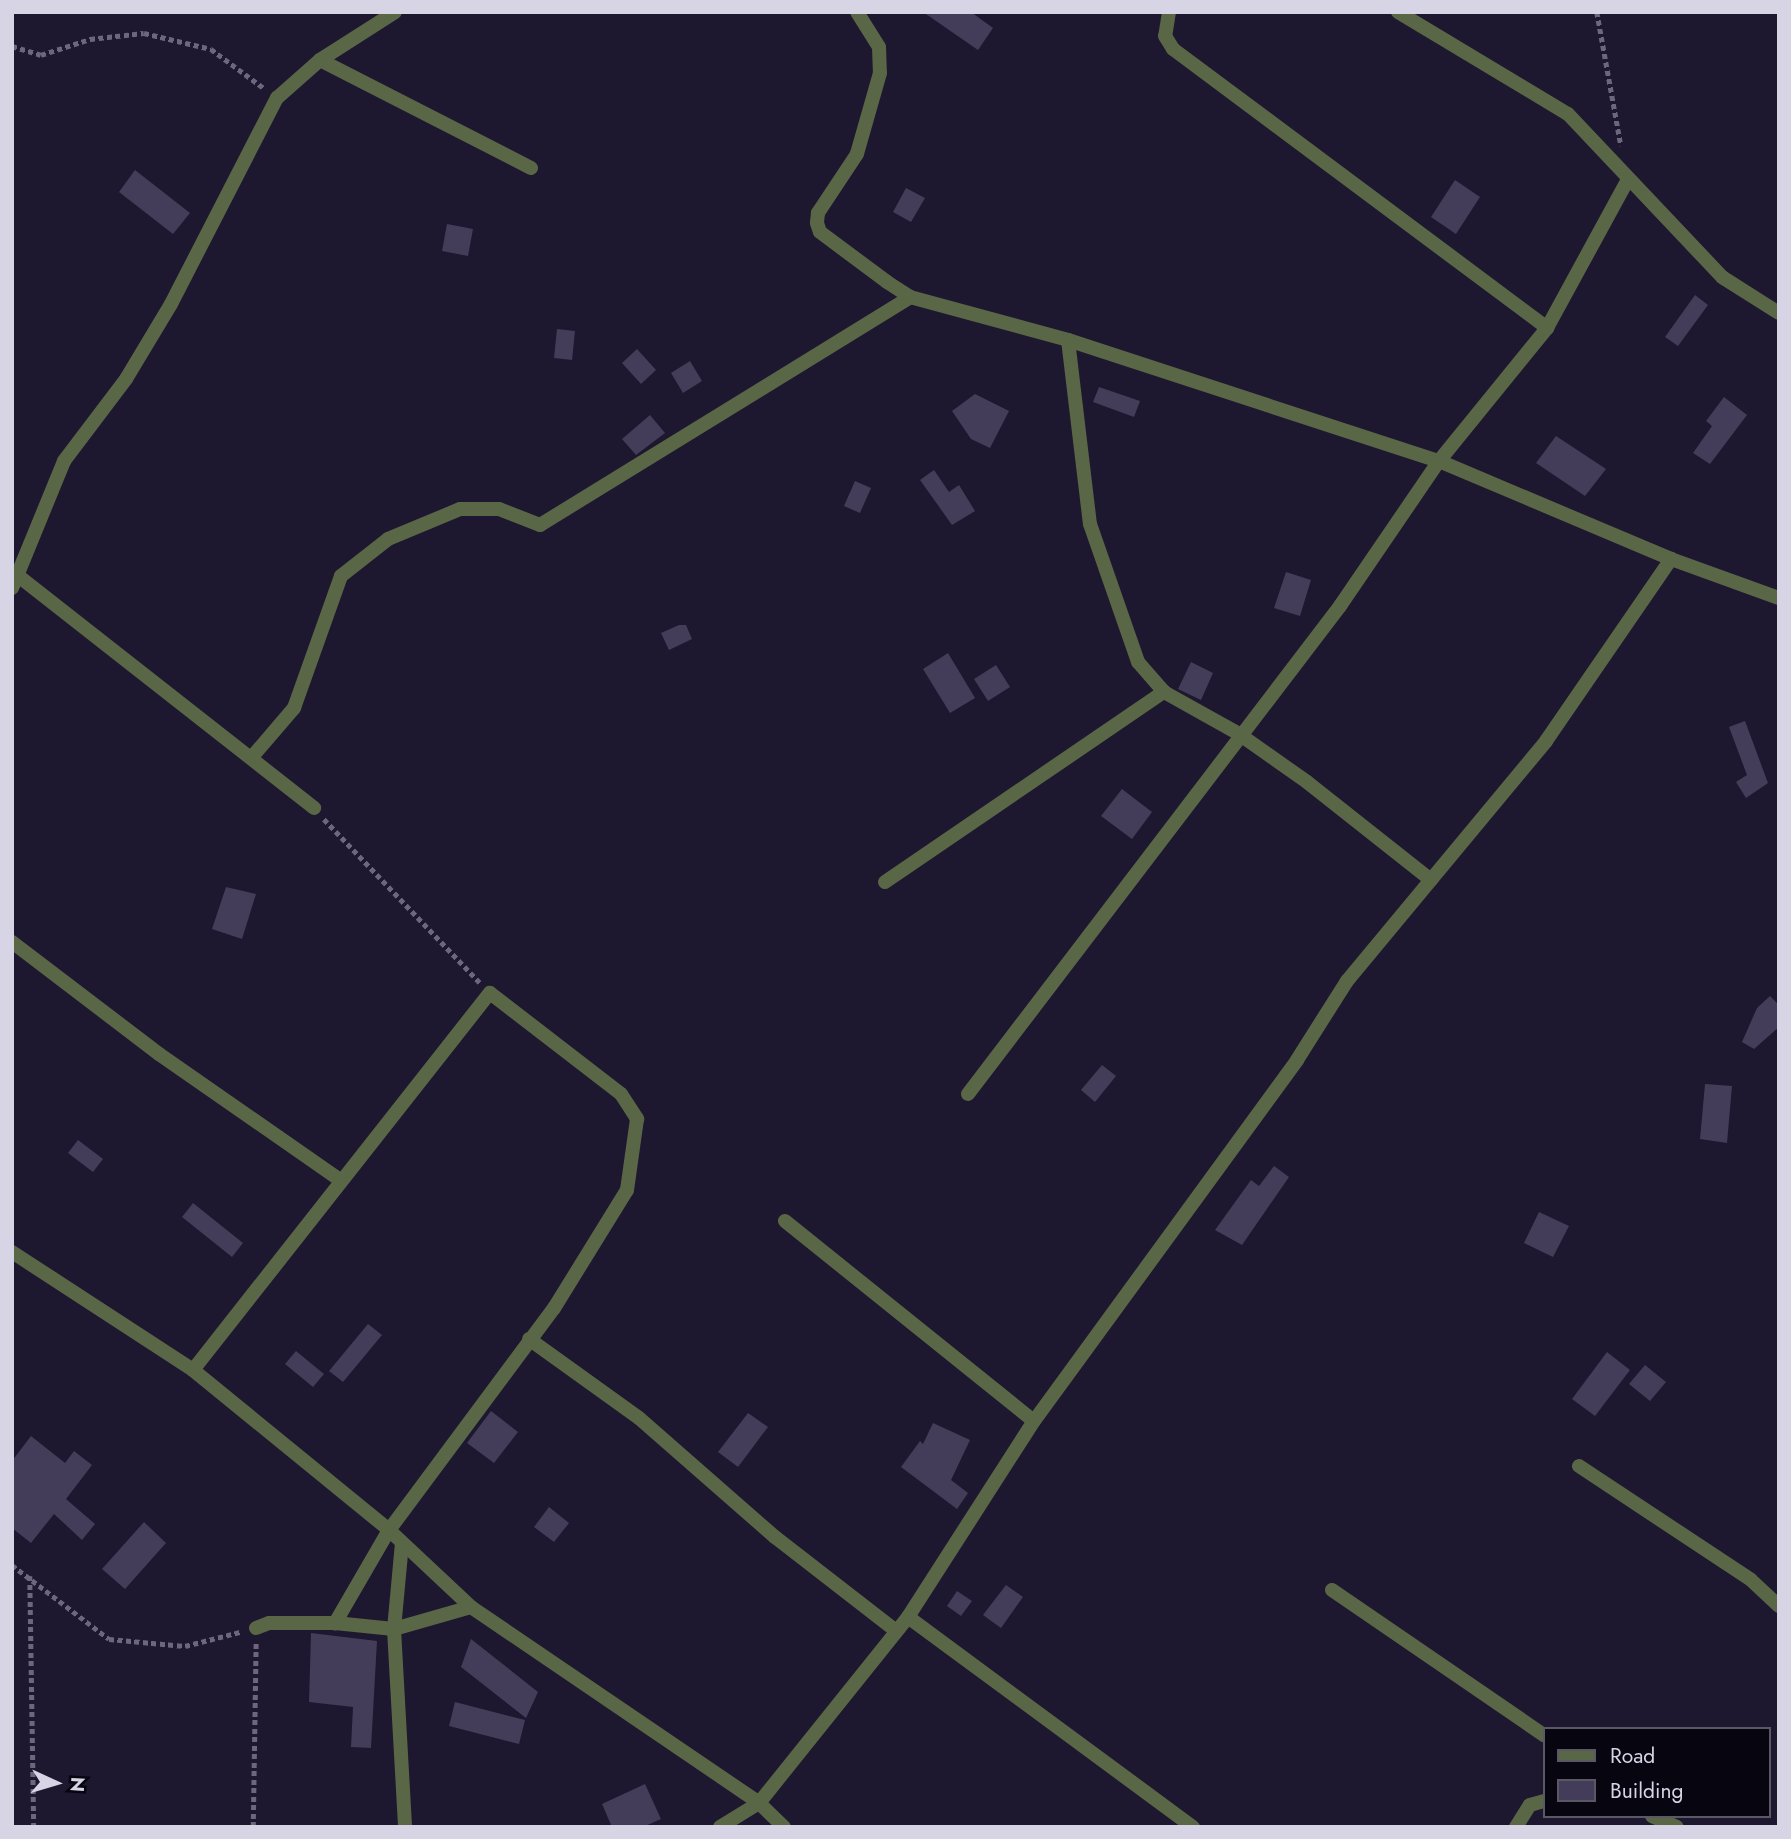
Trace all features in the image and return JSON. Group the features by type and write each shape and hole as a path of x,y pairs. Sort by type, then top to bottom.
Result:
{"street":[{"path":"12,588 14,572 64,461 126,379 171,304 277,98 320,60 395,12"},
{"path":"857,12 879,47 880,73 857,153 818,213 817,223 820,232 910,296 1068,340 1439,461 1671,559 1779,598"},
{"path":"1169,12 1165,36 1173,49 1546,328"},
{"path":"1398,12 1568,114 1627,181 1722,277 1779,313"},
{"path":"320,60 531,168"},
{"path":"968,1094 1239,734 1340,606 1439,461 1546,328 1627,181"},
{"path":"252,757 294,708 341,576 388,539 460,509 499,509 540,525 910,296"},
{"path":"1068,340 1090,524 1138,662 1164,692 1239,734 1431,880"},
{"path":"720,1827 759,1803 908,1617 1034,1421 1297,1060 1348,981 1546,741 1671,559"},
{"path":"14,572 314,808"},
{"path":"885,882 1164,692"},
{"path":"12,942 159,1054 340,1180"},
{"path":"192,1370 490,993 621,1094 636,1119 626,1190 554,1308 389,1531 335,1623"},
{"path":"785,1221 1034,1421"},
{"path":"12,1252 192,1370 389,1531 471,1607 759,1803 785,1827"},
{"path":"529,1339 639,1418 775,1537 896,1631"},
{"path":"1578,1466 1751,1580 1779,1606"},
{"path":"402,1543 394,1629 405,1827"},
{"path":"1332,1590 1542,1734"},
{"path":"256,1628 268,1623 335,1623 394,1629 471,1607"},
{"path":"908,1617 1193,1827"},
{"path":"1516,1827 1530,1805 1542,1802"},
{"path":"1657,1818 1677,1827"}],"path":[{"path":"1597,12 1627,181"},
{"path":"12,46 41,55 90,38 144,33 211,48 277,98"},
{"path":"314,808 490,993"},
{"path":"12,1565 30,1575 109,1639 185,1646 256,1628 254,1827"},
{"path":"30,1575 34,1827"}],"building":[{"path":"923,12 971,12 993,28 978,50"},
{"path":"135,170 190,213 173,234 119,192"},
{"path":"1455,180 1480,197 1456,234 1431,217"},
{"path":"906,188 925,198 911,222 893,212"},
{"path":"447,224 473,229 468,256 442,251"},
{"path":"1695,295 1708,305 1678,346 1665,337"},
{"path":"557,329 575,331 572,360 554,358"},
{"path":"637,349 656,370 641,384 622,363"},
{"path":"690,361 702,381 683,393 671,373"},
{"path":"1099,387 1140,401 1134,417 1093,402"},
{"path":"975,394 1009,411 990,448 971,439 952,411"},
{"path":"1724,397 1747,415 1710,464 1693,453 1712,426 1706,421"},
{"path":"650,415 665,433 636,455 622,439"},
{"path":"1556,436 1606,469 1585,496 1536,463"},
{"path":"934,470 949,492 959,485 975,511 952,525 920,480"},
{"path":"855,481 871,488 860,513 844,506"},
{"path":"1286,572 1311,580 1300,616 1274,608"},
{"path":"679,625 686,625 692,639 669,650 661,633"},
{"path":"948,653 975,698 950,713 923,669"},
{"path":"1191,662 1213,673 1201,700 1178,689"},
{"path":"996,665 1010,687 988,701 974,679"},
{"path":"1745,721 1768,783 1746,798 1736,782 1747,775 1729,727"},
{"path":"1122,789 1152,812 1132,839 1101,816"},
{"path":"226,887 256,894 242,939 212,929"},
{"path":"1770,996 1779,1005 1779,1027 1754,1049 1742,1042 1757,1008"},
{"path":"1102,1065 1116,1076 1095,1102 1081,1090"},
{"path":"1705,1084 1732,1086 1727,1143 1700,1139"},
{"path":"78,1140 103,1159 93,1172 68,1153"},
{"path":"1274,1166 1289,1177 1242,1245 1215,1230 1251,1180 1259,1186"},
{"path":"193,1203 243,1243 232,1257 182,1217"},
{"path":"1539,1212 1569,1226 1553,1257 1524,1243"},
{"path":"368,1324 382,1335 343,1382 329,1371"},
{"path":"296,1351 324,1374 313,1387 285,1364"},
{"path":"1607,1352 1630,1370 1595,1416 1572,1399"},
{"path":"1645,1365 1666,1382 1650,1401 1629,1384"},
{"path":"491,1411 518,1432 494,1463 467,1443"},
{"path":"748,1413 768,1427 738,1467 718,1452"},
{"path":"933,1423 970,1440 951,1480 968,1493 957,1509 901,1467 920,1441 923,1444"},
{"path":"31,1436 65,1463 74,1451 92,1465 66,1499 95,1524 82,1540 54,1514 31,1543 12,1528 12,1461"},
{"path":"549,1507 569,1523 554,1542 534,1527"},
{"path":"144,1522 166,1543 125,1589 102,1569"},
{"path":"1006,1585 1023,1597 1001,1628 983,1615"},
{"path":"957,1591 972,1601 961,1616 947,1606"},
{"path":"311,1633 377,1641 371,1748 351,1747 353,1707 309,1702"},
{"path":"471,1639 538,1692 526,1718 461,1667"},
{"path":"455,1702 525,1720 519,1744 449,1726"},
{"path":"645,1784 661,1819 643,1827 612,1827 602,1804"}]}
